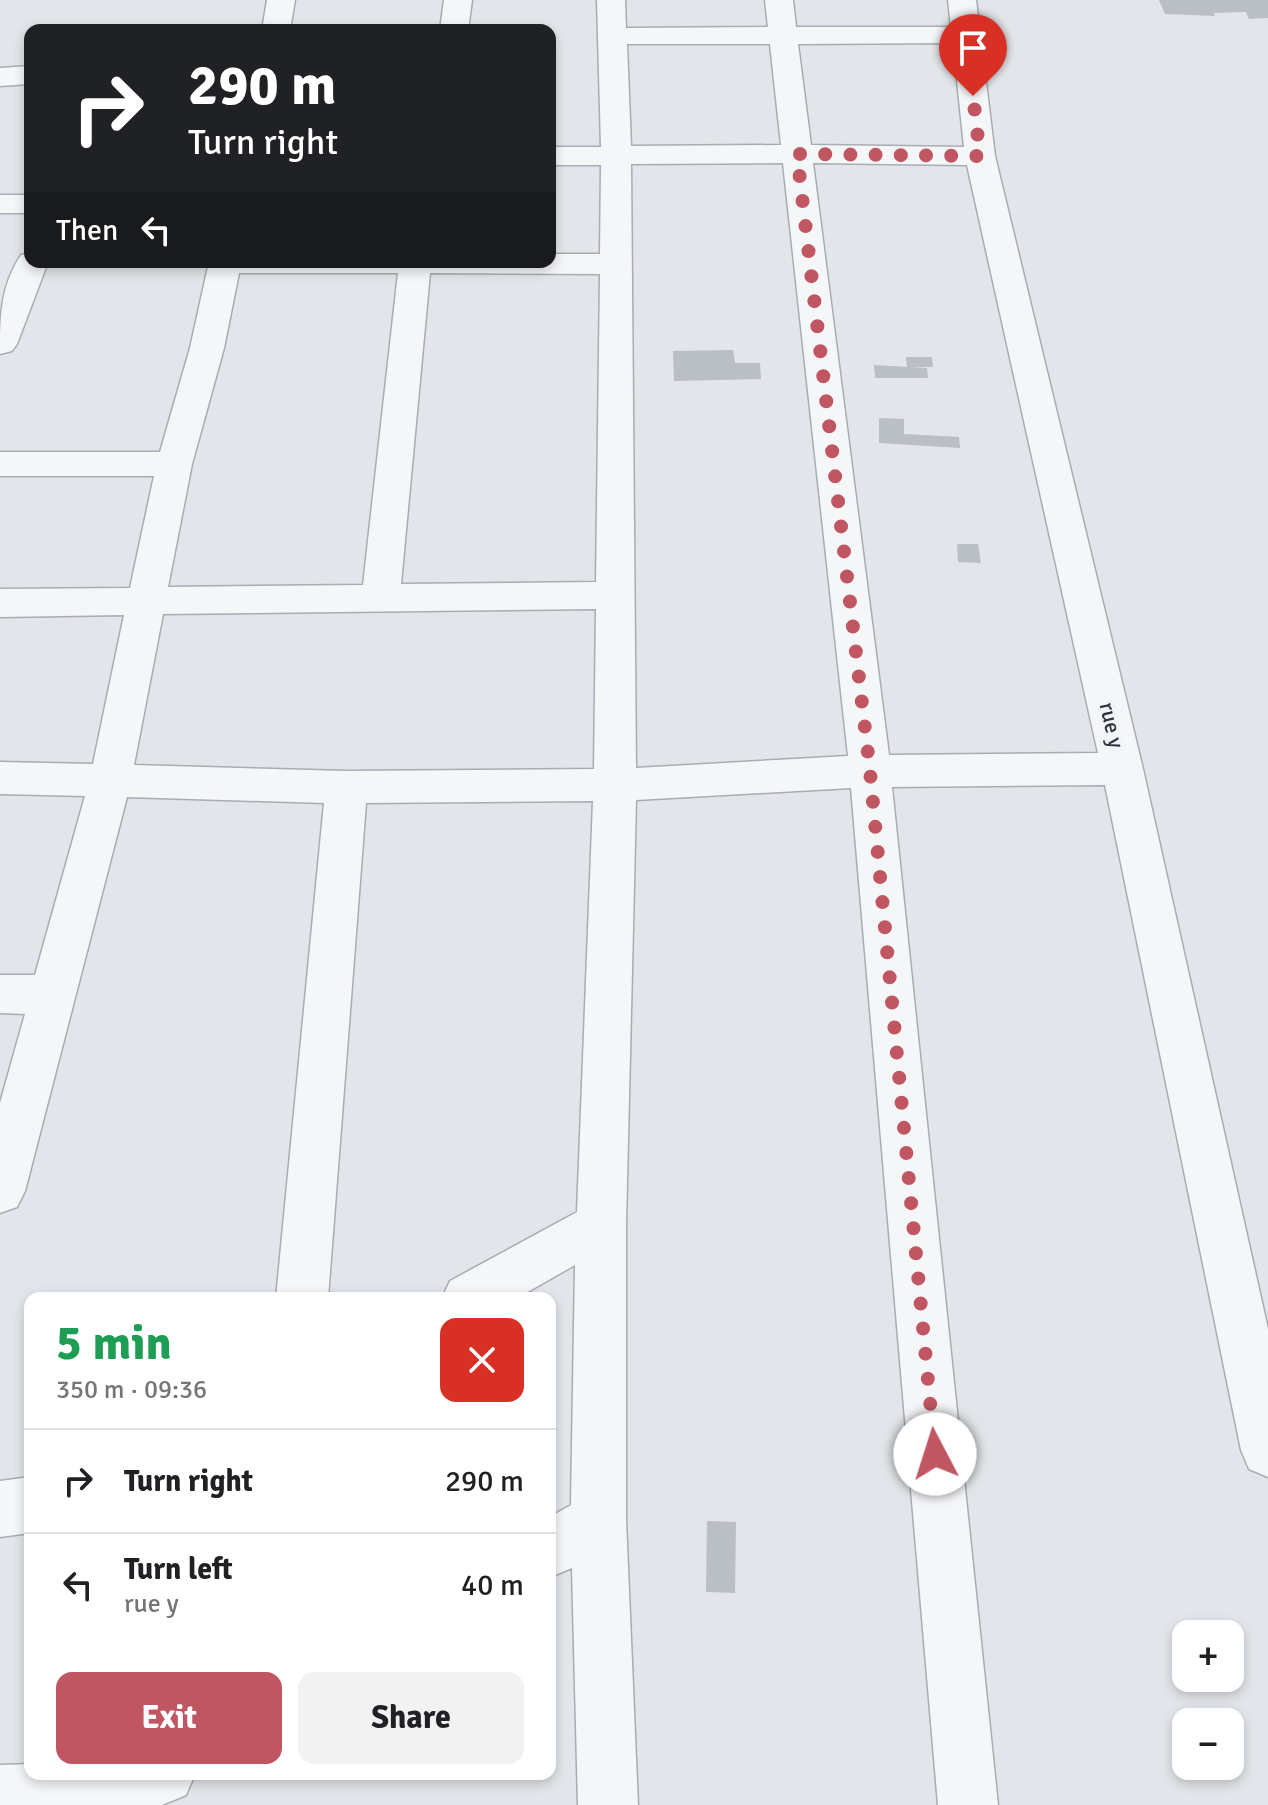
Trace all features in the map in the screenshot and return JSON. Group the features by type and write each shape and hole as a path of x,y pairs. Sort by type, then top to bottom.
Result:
{"street":[{"path":"277,24 281,0"},
{"path":"455,24 458,0"},
{"path":"781,17 870,771 968,1805"},
{"path":"608,1805 598,1520 601,1225 615,785 616,157 612,18 964,18"},
{"name":"rue y","path":"964,18 980,156 1122,769 1268,1450"},
{"path":"0,77 24,75"},
{"path":"556,156 980,156"},
{"path":"0,204 24,204"},
{"path":"556,264 615,264"},
{"path":"4,327 29,268"},
{"path":"0,1191 111,779 174,464 207,348 224,268"},
{"path":"380,600 414,268"},
{"path":"0,464 174,464"},
{"path":"0,603 615,595"},
{"path":"0,778 346,787 615,785 870,771 1122,769"},
{"path":"303,1292 346,787"},
{"path":"0,994 53,995"},
{"path":"479,1292 601,1225"},
{"path":"0,1509 24,1506"},
{"path":"556,1545 598,1520"},
{"path":"0,1795 68,1794 149,1780"}],"building":[{"path":"1159,0 1268,0 1268,18 1249,19 1246,12 1214,13 1215,16 1165,14"},
{"path":"733,350 735,363 760,363 761,379 674,381 673,351"},
{"path":"906,357 932,357 933,367 907,367"},
{"path":"874,365 927,368 928,378 875,378"},
{"path":"879,418 904,419 904,434 959,437 960,448 879,443"},
{"path":"957,544 978,544 981,563 958,562"},
{"path":"707,1521 736,1522 735,1593 706,1592"}],"route":[{"path":"935,1454 870,771 797,154 980,156 973,96"}]}
